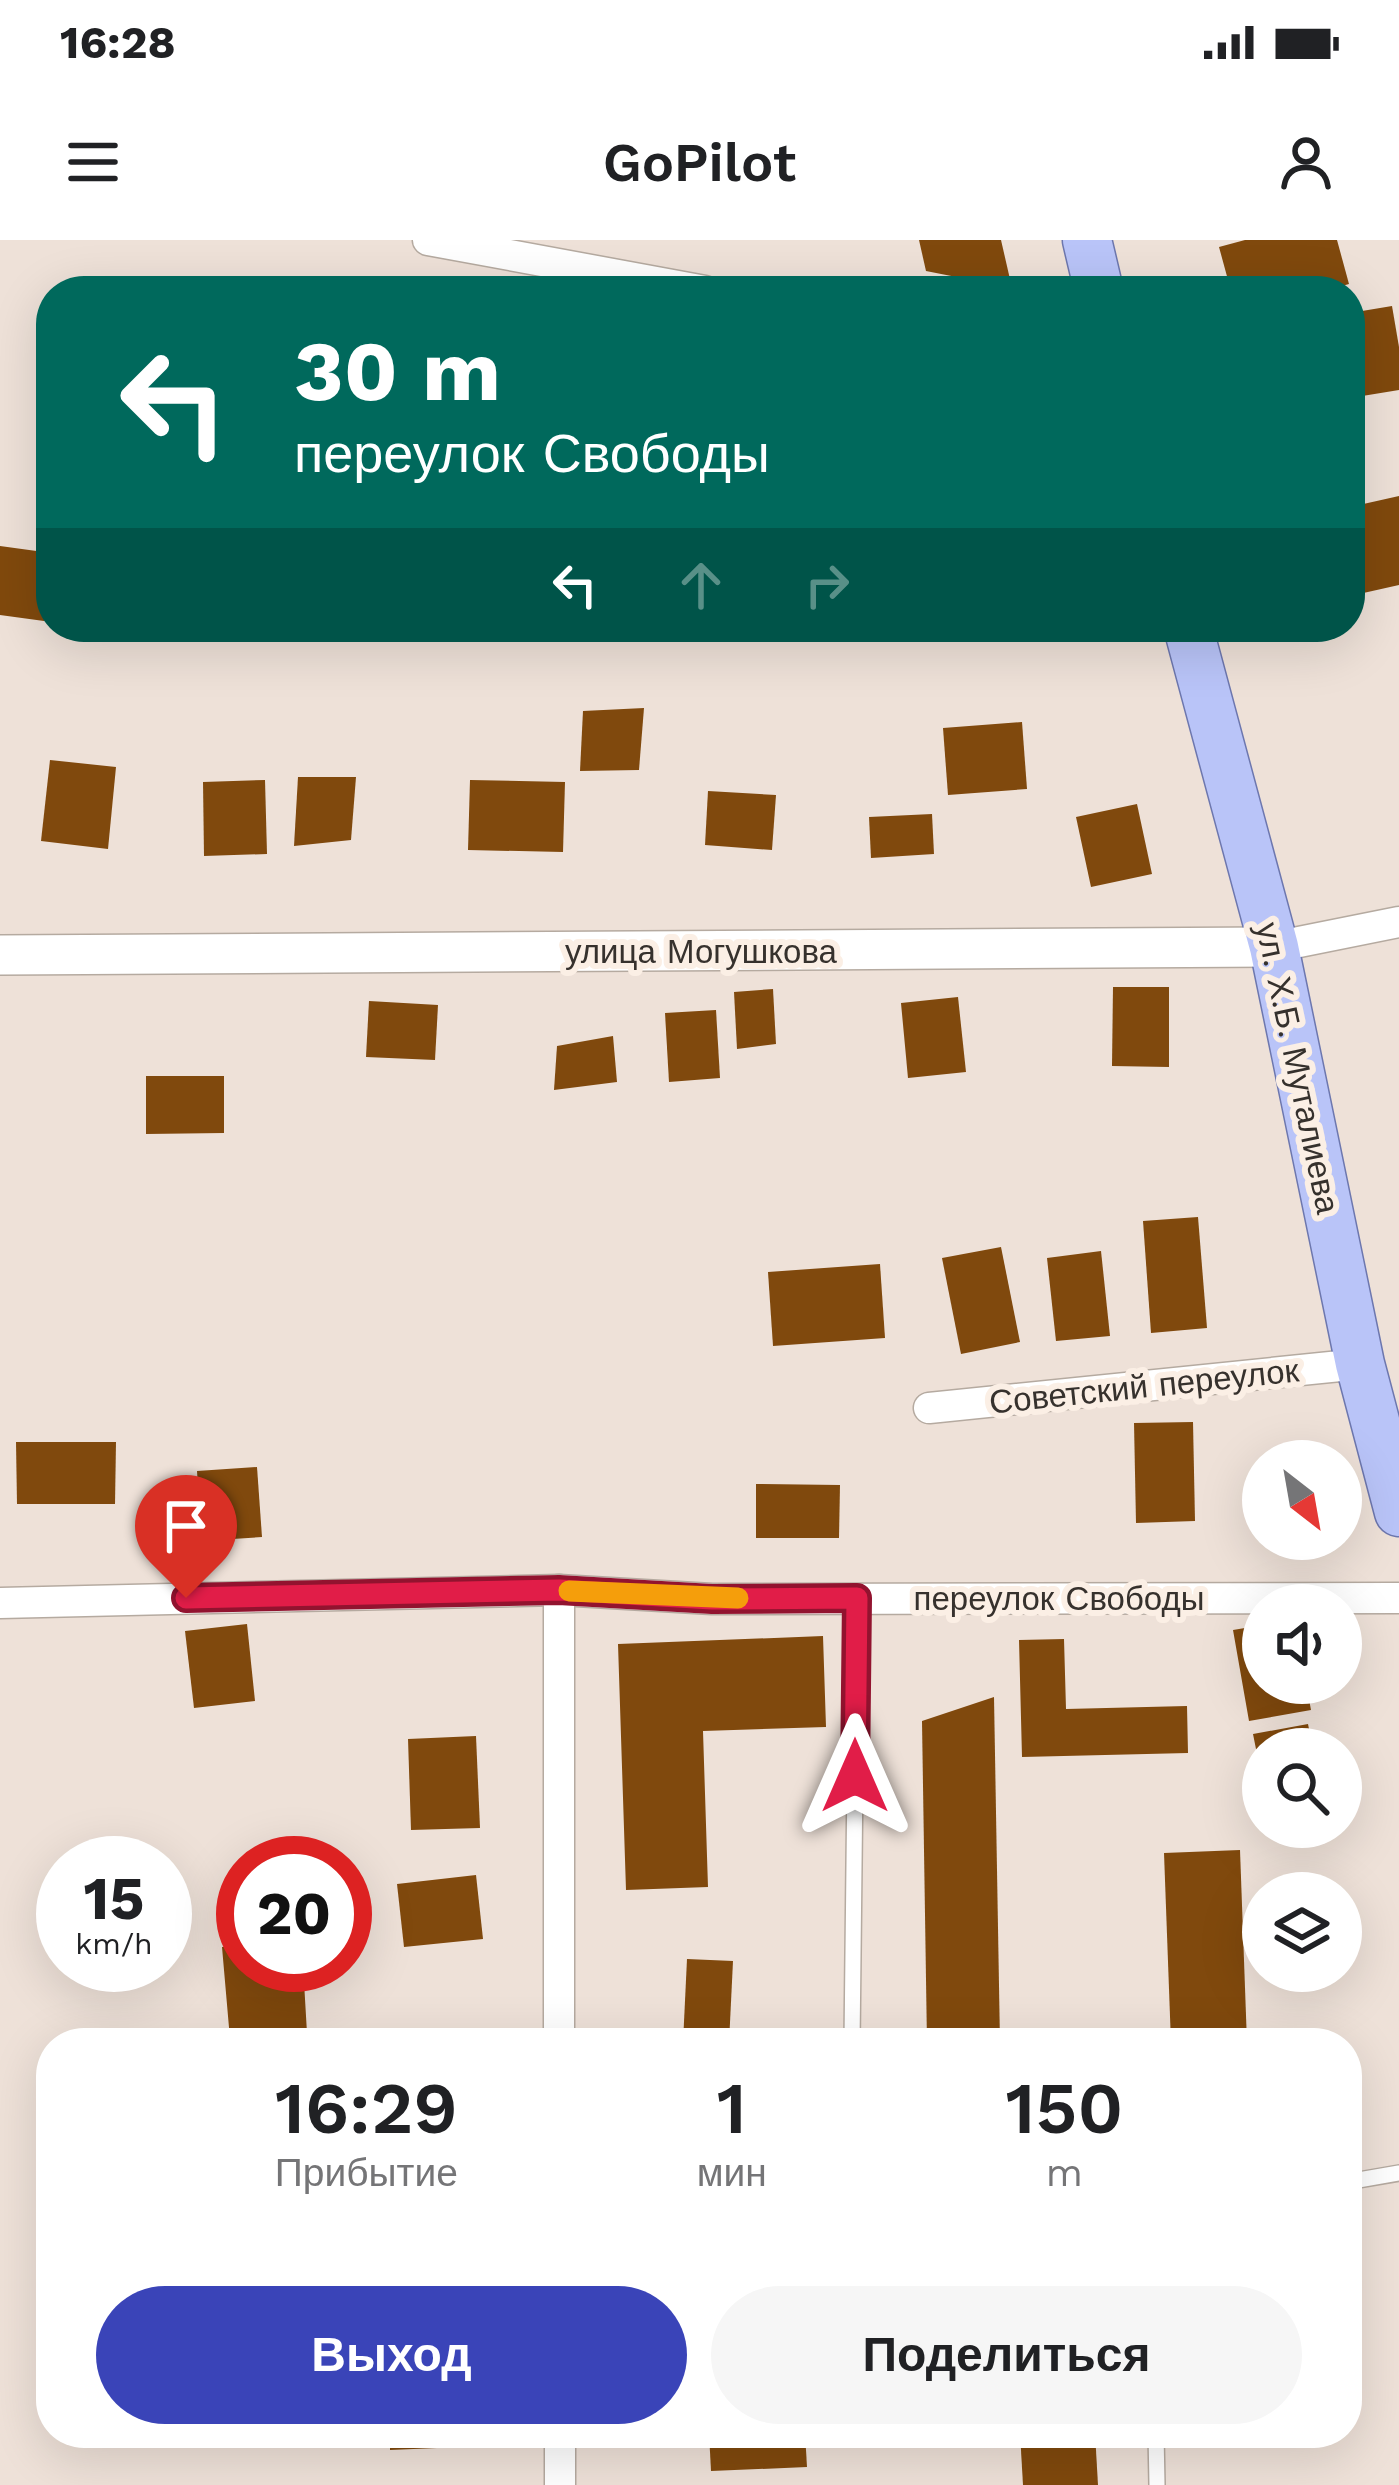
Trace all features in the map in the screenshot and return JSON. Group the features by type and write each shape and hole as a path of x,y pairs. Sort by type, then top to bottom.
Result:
{"main road":[{"path":"1087,240 1095,276"},
{"name":"ул. Х.Б. Муталиева","path":"1192,642 1274,947 1360,1364 1399,1512"}],"street":[{"path":"428,240 624,276"},
{"name":"улица Могушкова","path":"0,956 1274,947 1399,922"},
{"name":"Советский переулок","path":"929,1408 1360,1364"},
{"path":"559,1590 559,2028"},
{"name":"переулок Свободы","path":"0,1603 559,1590 712,1599 1399,1598"},
{"path":"560,2448 560,2485"}],"lane":[{"path":"852,2028 857,1598"},
{"path":"1362,2179 1399,2173"},
{"path":"1156,2448 1157,2485"}],"building":[{"path":"919,240 1001,240 1009,276 951,276 926,271"},
{"path":"1245,240 1337,240 1347,276 1227,276 1219,247"},
{"path":"1392,306 1399,390 1365,396 1365,310"},
{"path":"1399,496 1399,585 1365,593 1365,504"},
{"path":"0,546 36,551 36,620 0,615"},
{"path":"644,708 639,770 580,771 583,711"},
{"path":"1022,722 1027,789 948,795 943,728"},
{"path":"50,760 116,767 108,849 41,841"},
{"path":"298,777 356,777 351,840 294,846"},
{"path":"265,780 267,854 204,856 203,782"},
{"path":"470,780 565,782 563,852 468,850"},
{"path":"708,791 776,795 772,850 705,845"},
{"path":"1137,804 1152,874 1091,887 1076,817"},
{"path":"932,814 934,854 871,858 869,817"},
{"path":"1113,987 1169,987 1169,1067 1112,1066"},
{"path":"773,989 776,1044 737,1049 734,992"},
{"path":"958,997 966,1072 908,1078 901,1003"},
{"path":"369,1001 438,1005 435,1060 366,1057"},
{"path":"716,1010 720,1078 669,1082 665,1013"},
{"path":"613,1036 617,1082 554,1090 557,1046"},
{"path":"146,1076 224,1076 224,1133 146,1134"},
{"path":"1198,1217 1207,1328 1151,1333 1143,1221"},
{"path":"1001,1247 1020,1342 961,1354 942,1258"},
{"path":"1101,1251 1110,1336 1056,1341 1047,1258"},
{"path":"880,1264 885,1338 773,1346 768,1272"},
{"path":"1193,1422 1195,1521 1136,1523 1134,1423"},
{"path":"16,1442 116,1442 115,1504 17,1504"},
{"path":"257,1467 262,1537 201,1541 197,1471"},
{"path":"756,1484 840,1485 839,1538 756,1538"},
{"path":"247,1624 255,1701 194,1708 185,1631"},
{"path":"1242,1628 1242,1681 1233,1630"},
{"path":"823,1636 826,1727 703,1731 708,1887 626,1890 618,1644"},
{"path":"1064,1639 1066,1709 1187,1706 1188,1753 1022,1757 1019,1640"},
{"path":"994,1697 1000,2028 927,2028 922,1721"},
{"path":"1246,1704 1310,1704 1311,1710 1249,1721"},
{"path":"476,1736 480,1828 411,1830 408,1739"},
{"path":"1240,1850 1246,2028 1170,2028 1164,1853"},
{"path":"476,1875 483,1939 404,1947 397,1884"},
{"path":"687,1959 733,1961 730,2028 684,2028"},
{"path":"226,1992 305,1992 307,2028 229,2028"},
{"path":"710,2448 806,2448 807,2467 711,2471"},
{"path":"1021,2448 1096,2448 1098,2485 1023,2485"}],"slow traffic":[{"path":"569,1591 738,1598"}],"route":[{"path":"186,1598 559,1590 712,1599 857,1598 855,1776"}]}
